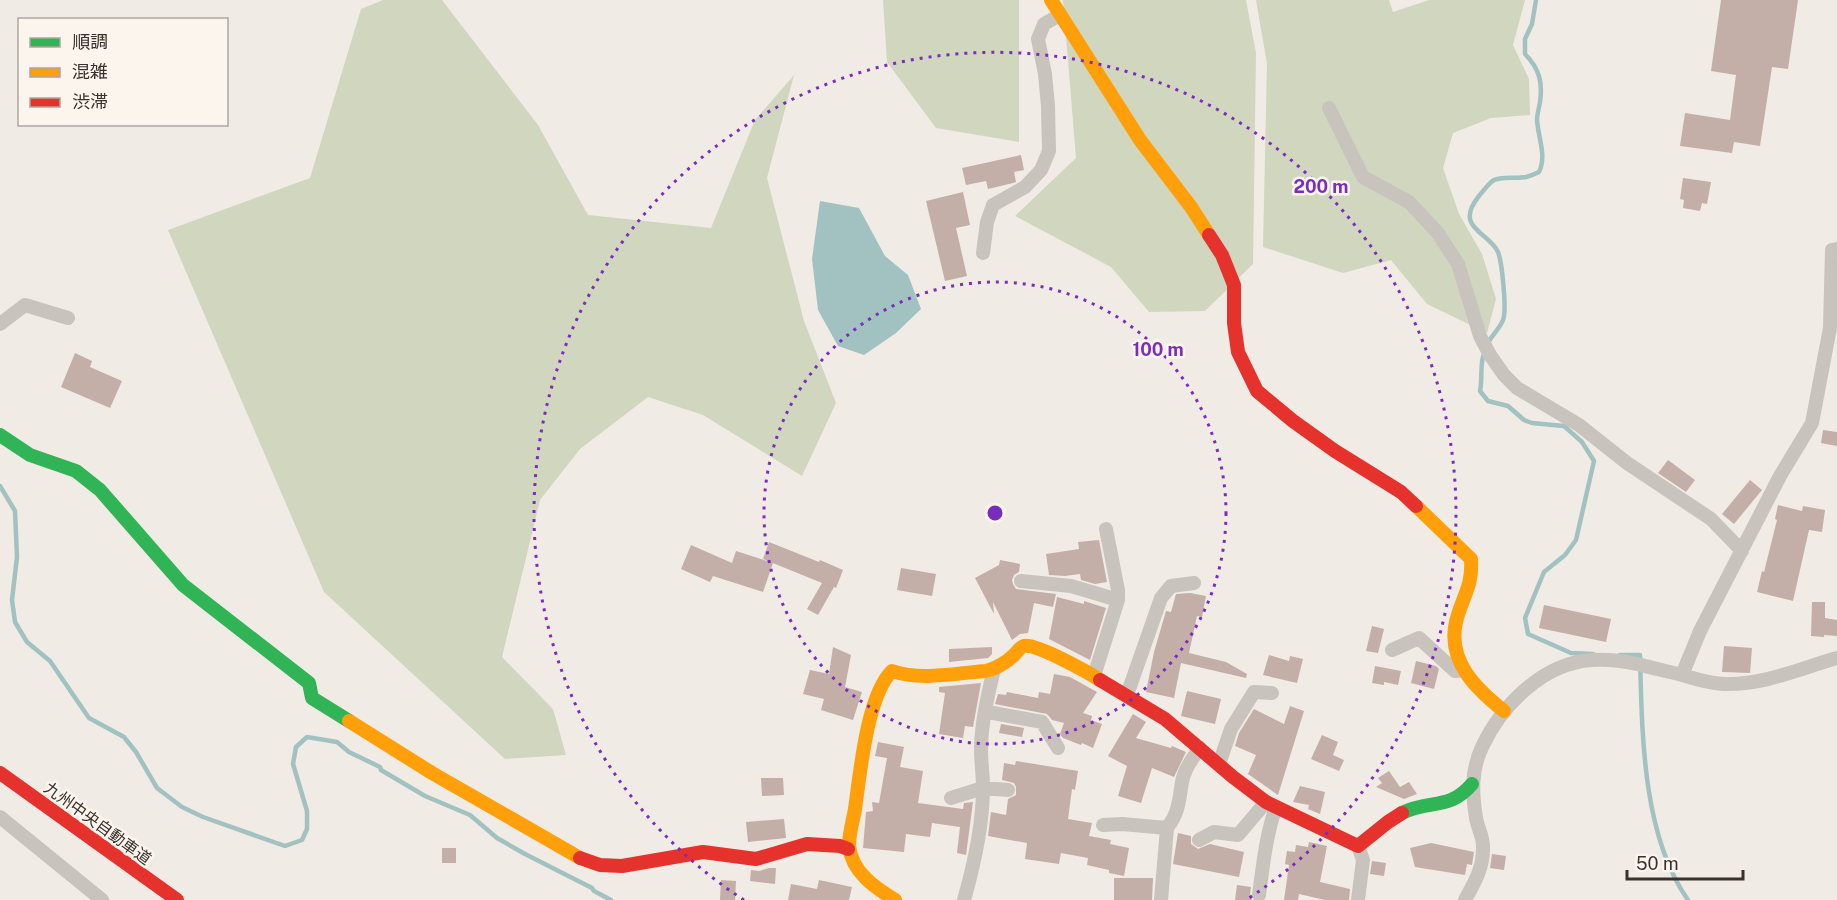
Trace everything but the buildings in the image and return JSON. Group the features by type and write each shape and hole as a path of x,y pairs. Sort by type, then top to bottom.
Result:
{"main road":[{"path":"1051,0 1140,140 1191,207 1222,255 1234,285 1234,322 1238,352 1257,391 1293,421 1335,451 1401,492 1441,528 1470,559 1472,574 1456,622 1454,641 1464,670 1478,691 1504,711"},
{"path":"0,435 30,455 76,471 100,490 183,585 309,683 312,698 432,773 576,857 600,864 622,866 703,852 756,859 807,844 840,846 848,849"},
{"path":"895,900 869,882 858,869 848,849 864,752 875,706 881,685 892,671 901,674 935,675 986,671 994,669 1012,657 1023,646 1029,645 1044,650 1094,676 1166,719 1271,804 1358,846 1393,817 1422,805 1441,804 1455,799 1463,795 1472,784"},
{"name":"九州中央自動車道","path":"0,773 177,900"},
{"name":"九州中央自動車道","path":"0,788 157,900"}],"street":[{"path":"983,254 987,222 993,205 1025,187 1041,170 1049,151 1045,74 1038,39 1044,24 1060,15"},
{"path":"1329,108 1363,177 1410,202 1437,232 1458,264 1480,336 1504,375 1517,388 1579,425 1627,463 1711,519 1742,551"},
{"path":"1682,675 1700,631 1780,476 1812,423 1830,328 1832,250 1837,249"},
{"path":"0,324 25,305 68,318"},
{"path":"1094,676 1118,600 1106,529"},
{"path":"1021,581 1071,586 1118,600"},
{"path":"1127,696 1161,598 1171,586 1194,583"},
{"path":"1392,650 1419,638 1455,671 1464,670"},
{"path":"1465,900 1478,878 1483,849 1476,819 1472,784 1476,762 1504,711 1517,697 1552,671 1573,663 1612,660 1704,681 1743,684 1768,679 1837,658"},
{"path":"964,900 972,870 983,788 981,749 994,669"},
{"path":"1219,764 1231,729 1254,692 1272,693"},
{"path":"986,710 1042,722 1058,748"},
{"path":"1161,900 1167,828 1178,809 1182,779 1200,748"},
{"path":"951,798 983,788 1008,790"},
{"path":"1199,840 1214,832 1238,836 1271,804"},
{"path":"1259,895 1271,821 1271,804"},
{"path":"0,817 102,900"},
{"path":"1103,825 1122,824 1167,828"},
{"path":"1358,846 1363,860 1358,900"}],"green space":[{"path":"383,0 442,0 538,125 588,215 711,228 755,120 794,75 767,178 804,321 836,403 802,476 703,415 648,397 580,449 540,500 502,657 553,709 566,755 505,759 324,592 168,230 310,178 361,9"},
{"path":"883,0 1019,0 1019,142 936,128 887,62"},
{"path":"1063,0 1246,0 1256,53 1253,264 1205,311 1149,312 1111,267 1015,216 1076,158"},
{"path":"1256,0 1389,0 1393,12 1429,0 1525,0 1513,45 1529,79 1530,115 1491,118 1453,133 1443,168 1459,214 1482,254 1496,299 1487,333 1427,304 1391,260 1343,273 1263,247 1267,64"}],"water":[{"path":"820,201 859,208 885,256 908,275 921,309 896,333 864,355 838,346 818,310 812,259"}],"waterway":[{"path":"1488,343 1502,323 1504,315 1501,265 1494,245 1475,228 1471,223 1470,215 1479,196 1494,180 1528,177 1539,172 1541,166 1542,153 1537,120 1541,95 1540,82 1537,70 1525,54 1525,39 1532,24 1536,0"},
{"path":"1485,351 1482,360 1480,391 1488,401 1508,406 1524,420 1532,423 1564,426 1582,442 1594,461 1576,540 1565,555 1544,572 1525,618 1528,634 1571,653 1593,654"},
{"path":"0,486 15,511 17,557 12,600 15,622 27,642 50,661 89,718 124,737 136,752 157,788 182,807 203,817 285,846 302,840 307,829 307,811 293,764 296,747 307,737 337,742 349,752 380,767 381,770 425,796 470,815 497,838 611,900"},
{"path":"1620,655 1640,655 1644,749 1653,814 1661,845 1673,874 1688,900"}],"traffic: fast":[{"path":"0,435 30,455 76,471 100,490 183,585 309,683 312,698 349,721"},
{"path":"1402,813 1455,798 1472,784"}],"traffic: slow":[{"path":"1051,0 1140,140 1191,207 1209,235"},
{"path":"1416,506 1471,559 1469,585 1456,622 1454,636 1456,649 1466,673 1483,693 1504,711"},
{"path":"895,900 879,890 859,871 849,846 866,736 876,698 883,682 892,671 915,676 986,671 1004,663 1020,648 1030,646 1062,659 1100,680"},
{"path":"349,721 432,773 580,858"}],"traffic: jam":[{"path":"1209,235 1222,255 1234,285 1234,323 1238,352 1257,391 1293,421 1335,451 1401,492 1416,506"},
{"path":"1100,680 1165,719 1266,802 1358,846 1402,813"},
{"path":"0,773 177,900"},
{"path":"580,858 600,865 622,866 703,852 756,859 807,844 840,846 848,849"}]}
